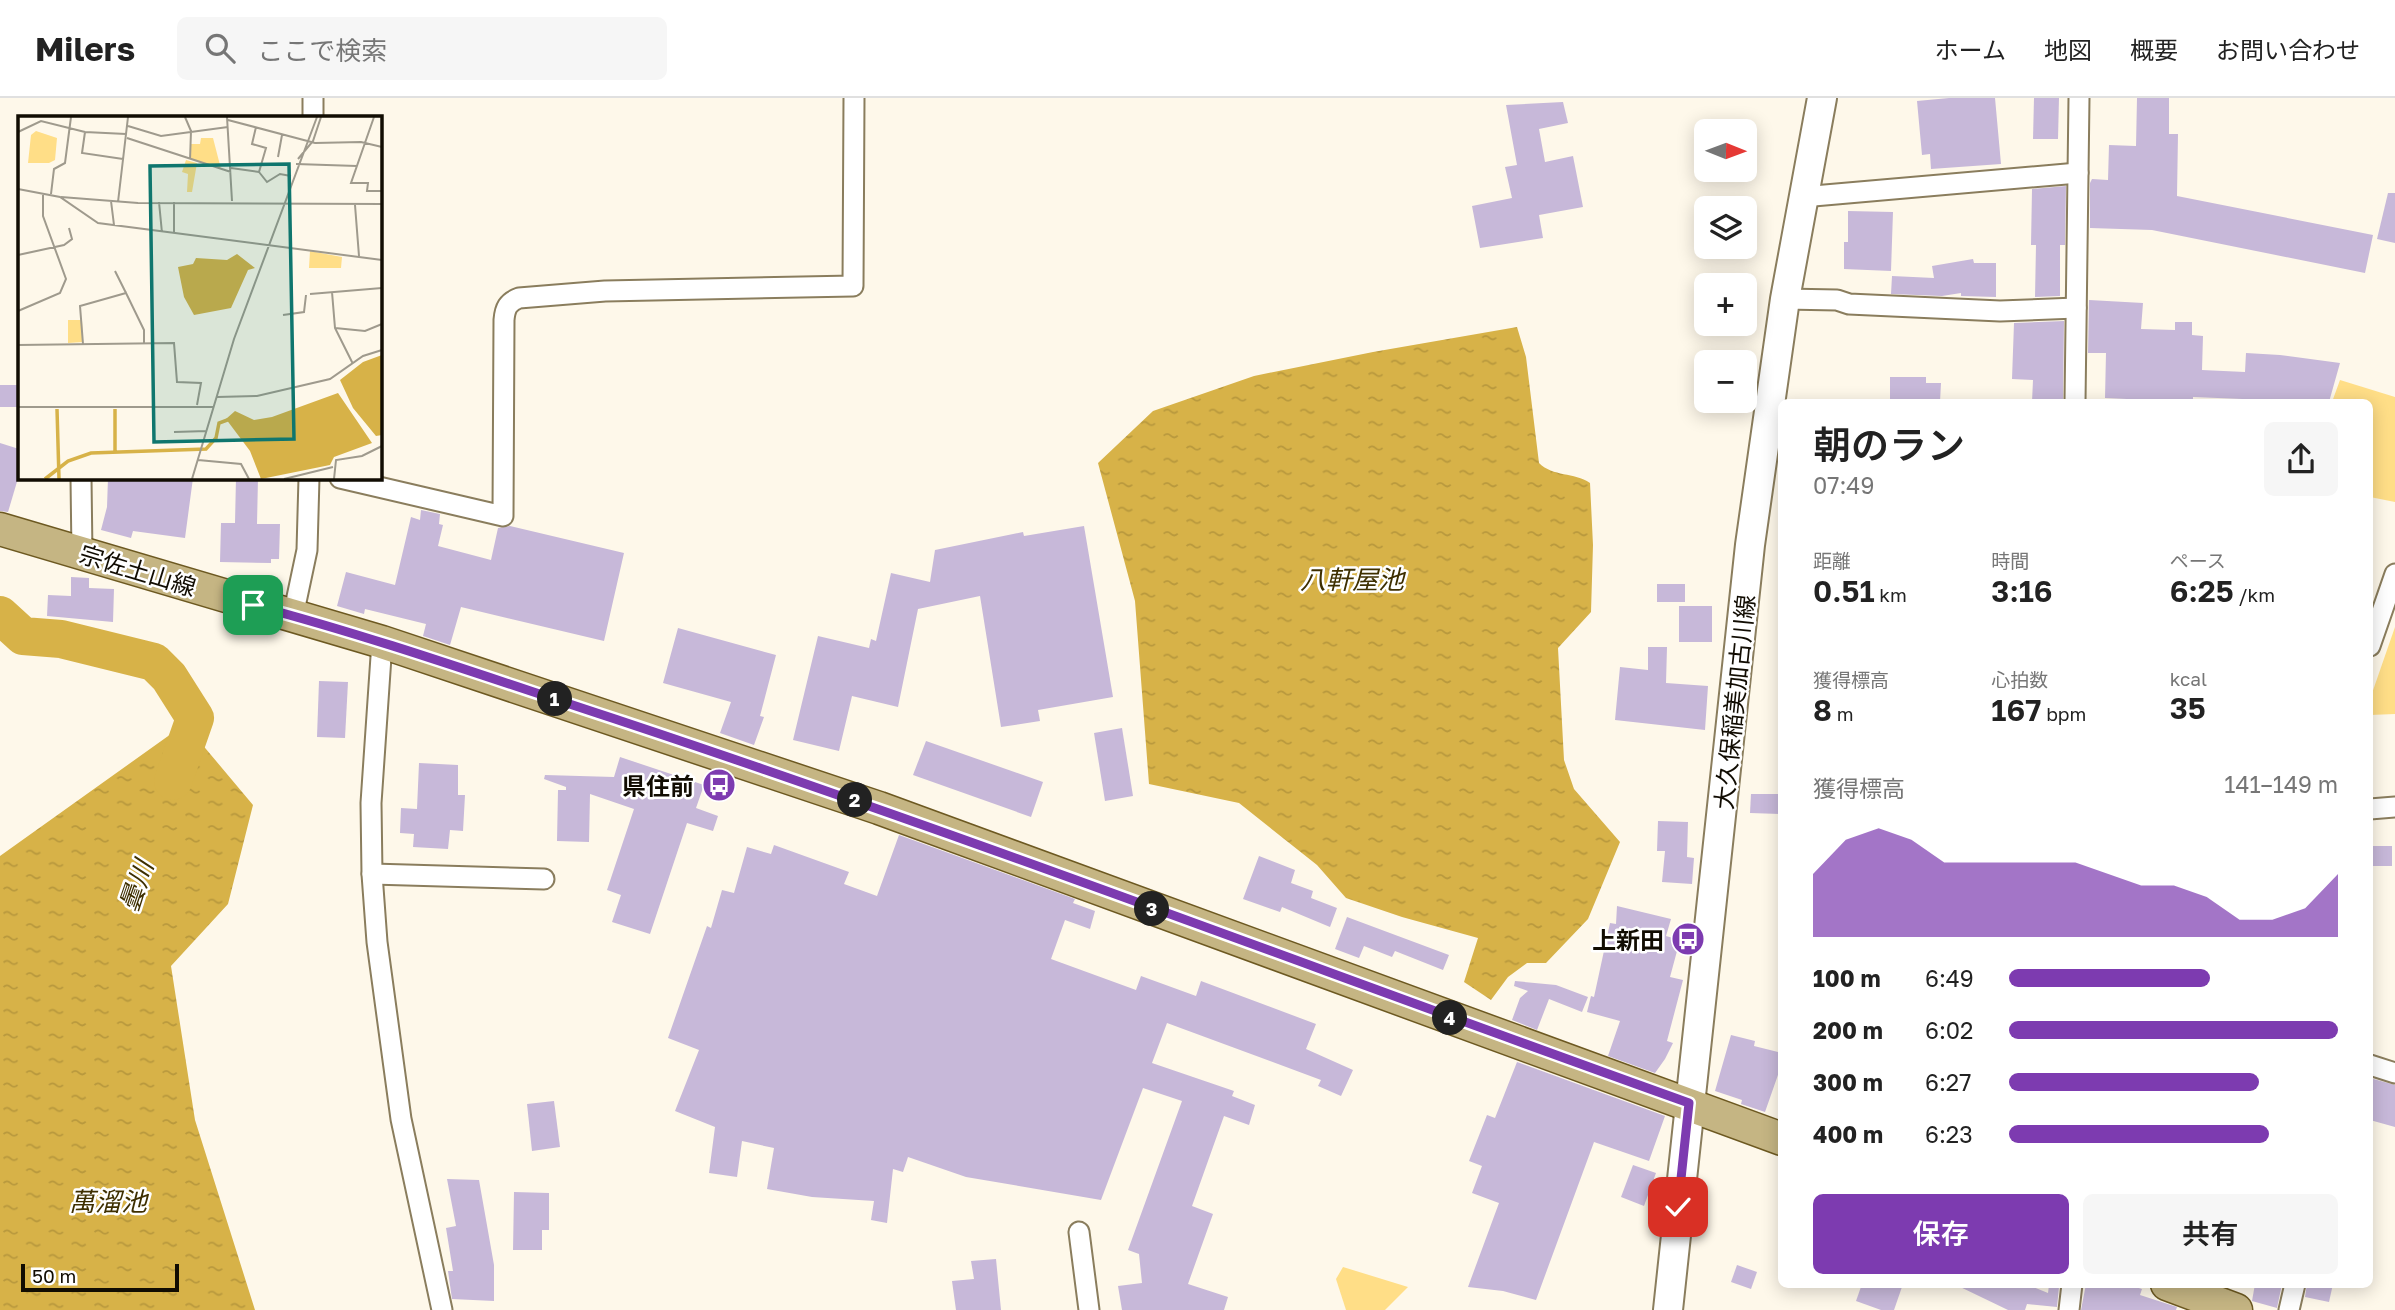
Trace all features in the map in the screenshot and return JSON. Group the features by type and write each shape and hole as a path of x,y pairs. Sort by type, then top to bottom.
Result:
{"main road":[{"name":"大久保稲美加古川線","path":"1668,1310 1750,545 1785,299 1822,98"},
{"name":"宗佐土山線","path":"0,528 382,642 880,808 1778,1137"},
{"path":"2178,1288 2236,1310"}],"street":[{"path":"313,98 313,116"},
{"path":"349,480 503,516 504,320 510,301 605,291 853,286 854,98"},
{"path":"2076,399 2079,98"},
{"path":"1802,197 2078,173"},
{"path":"1785,299 2000,311 2076,308"},
{"path":"82,480 82,554"},
{"path":"293,616 307,550 309,480"},
{"path":"2373,637 2395,574"},
{"path":"382,642 371,803 372,874 383,999 401,1119 442,1310"},
{"path":"2373,809 2395,807"},
{"path":"372,874 544,879"},
{"path":"2373,1066 2395,1073"},
{"path":"1079,1232 1089,1310"},
{"path":"2069,1310 2072,1288"},
{"path":"2290,1310 2294,1288"}],"shaded area":[{"path":"2340,380 2395,397 2395,502 2373,498 2373,399 2333,399"},
{"path":"2395,627 2395,714 2373,715 2373,690"},
{"path":"1343,1267 1408,1287 1385,1310 1346,1310 1336,1279"}],"water":[{"name":"八軒屋池","path":"1517,327 1526,357 1539,463 1551,470 1590,483 1593,545 1591,612 1558,648 1564,760 1574,789 1620,842 1588,919 1546,963 1527,963 1508,977 1491,1000 1464,982 1478,938 1346,898 1317,865 1239,803 1149,784 1135,601 1098,463 1153,411 1254,376"},
{"name":"萬溜池","path":"185,724 253,805 228,904 171,966 195,1120 255,1310 0,1310 0,856"}],"building":[{"path":"1995,98 2001,164 1931,169 1930,154 1922,155 1917,101"},
{"path":"2034,98 2059,98 2058,139 2033,139"},
{"path":"2137,98 2169,98 2169,134 2178,134 2177,196 2373,235 2365,273 2152,230 2090,228 2090,183 2092,179 2108,180 2109,145 2136,146"},
{"path":"1563,102 1568,123 1539,129 1545,162 1573,156 1583,207 1539,215 1543,238 1480,248 1472,206 1512,198 1505,167 1517,165 1506,105"},
{"path":"2066,186 2065,245 2060,245 2060,296 2035,297 2036,245 2031,245 2032,189"},
{"path":"2388,193 2395,193 2395,243 2377,239"},
{"path":"1848,211 1893,212 1891,271 1844,269 1844,242 1848,242"},
{"path":"1973,259 1974,263 1996,263 1996,297 1961,296 1961,293 1942,296 1891,294 1892,276 1934,278 1932,266"},
{"path":"2089,300 2143,303 2141,329 2175,330 2175,322 2192,322 2192,335 2203,336 2202,370 2245,372 2246,353 2340,363 2330,399 2127,399 2105,398 2106,353 2088,353"},
{"path":"2064,321 2063,399 2032,399 2033,380 2012,379 2014,323"},
{"path":"1890,377 1926,377 1926,383 1941,383 1940,399 1890,399"},
{"path":"0,385 18,385 18,407 0,407"},
{"path":"0,443 18,449 18,478 8,512 0,511"},
{"path":"108,480 193,480 185,538 133,531 131,538 101,530 107,507"},
{"path":"236,480 258,480 257,524 280,524 279,559 271,559 271,563 220,562 221,523 235,523"},
{"path":"421,510 440,514 439,524 443,525 438,546 491,560 498,528 510,526 624,553 604,641 461,607 450,645 423,636 426,624 365,609 364,614 337,606 346,572 395,585 411,517 420,520"},
{"path":"1084,526 1113,697 1038,710 1040,721 1001,727 980,596 918,609 898,707 852,696 839,751 793,740 818,636 869,648 871,639 876,641 891,573 930,582 935,550 1023,532 1024,536"},
{"path":"71,577 89,578 89,588 114,589 113,622 47,616 48,595 71,596"},
{"path":"1657,584 1685,584 1685,602 1657,602"},
{"path":"1679,606 1712,606 1712,642 1679,642"},
{"path":"678,628 776,655 760,716 764,717 754,745 720,733 731,702 663,683"},
{"path":"1648,647 1667,647 1666,683 1708,686 1705,730 1615,720 1620,667 1648,670"},
{"path":"319,681 348,682 345,738 317,737"},
{"path":"1122,728 1133,796 1105,801 1094,733"},
{"path":"926,741 1043,782 1031,817 913,775"},
{"path":"620,757 704,785 696,808 718,816 713,831 687,823 650,934 612,922 621,895 607,890 634,809 590,794 589,842 557,841 558,790 566,790 566,787 544,779 545,775 614,777"},
{"path":"419,763 458,765 458,795 465,795 463,831 450,830 448,849 413,847 414,834 400,833 401,808 417,809"},
{"path":"1751,794 1778,794 1778,814 1750,813"},
{"path":"1658,821 1688,822 1687,857 1694,858 1692,884 1662,882 1665,851 1657,851"},
{"path":"899,835 1075,899 1073,903 1095,911 1090,929 1065,920 1051,959 1136,990 1141,976 1196,996 1201,981 1316,1024 1306,1049 1353,1070 1341,1096 1318,1086 1321,1080 1167,1023 1152,1063 1234,1091 1232,1096 1255,1105 1249,1125 1224,1116 1192,1206 1213,1214 1188,1284 1228,1297 1224,1310 1122,1310 1118,1286 1142,1283 1139,1254 1128,1250 1182,1101 1143,1088 1101,1200 966,1177 908,1157 903,1172 893,1169 887,1223 871,1220 874,1201 812,1197 767,1189 774,1148 742,1141 737,1177 709,1173 715,1127 675,1111 699,1050 668,1038 707,926 711,928 722,890 734,893 747,847 771,854 774,845 849,872 844,884 877,896"},
{"path":"2373,846 2392,846 2392,866 2373,866"},
{"path":"1259,856 1295,870 1291,883 1313,891 1311,898 1337,908 1330,927 1282,907 1280,912 1243,899"},
{"path":"1617,906 1671,919 1666,936 1680,940 1670,977 1683,980 1667,1041 1673,1043 1655,1073 1608,1056 1620,1021 1587,1012 1591,996 1594,997 1610,923 1616,924"},
{"path":"1347,917 1449,955 1443,970 1395,951 1392,957 1364,946 1359,958 1335,949"},
{"path":"1515,981 1556,985 1588,997 1582,1012 1549,999 1537,1030 1512,1020 1520,998 1528,991 1514,986"},
{"path":"1731,1035 1755,1041 1754,1046 1778,1052 1778,1075 1765,1112 1741,1104 1742,1100 1715,1091"},
{"path":"1517,1062 1665,1116 1649,1161 1594,1142 1536,1300 1503,1291 1468,1287 1499,1203 1472,1193 1482,1166 1469,1161 1487,1115 1495,1118"},
{"path":"2373,1079 2395,1085 2395,1127 2373,1121"},
{"path":"554,1101 560,1147 532,1151 527,1104"},
{"path":"1633,1165 1656,1173 1644,1206 1621,1197"},
{"path":"447,1179 479,1180 494,1265 494,1301 452,1299 448,1271 453,1271 446,1228 456,1226"},
{"path":"514,1192 549,1193 549,1230 542,1230 542,1250 513,1250"},
{"path":"996,1259 1001,1310 956,1310 952,1281 974,1279 971,1261"},
{"path":"1737,1265 1757,1272 1751,1289 1731,1282"},
{"path":"1861,1288 1902,1288 1894,1310 1881,1310 1856,1301"},
{"path":"1962,1288 2036,1288 2048,1293 2049,1288 2059,1288 2057,1307 2027,1304 2025,1310 2008,1310"},
{"path":"2085,1288 2139,1288 2142,1289 2140,1295 2177,1307 2176,1310 2081,1310"},
{"path":"2254,1288 2281,1288 2277,1308 2252,1301"},
{"path":"2306,1288 2332,1288 2329,1302 2305,1297"}],"waterway":[{"name":"曇川","path":"0,615 23,636 61,639 154,662 169,677 195,718 173,781"}],"place":[{"name":"県住前","path":"719,785"},
{"name":"上新田","path":"1688,939"}],"route":[{"path":"253,605 382,642 880,808 1689,1103 1678,1207"}]}
